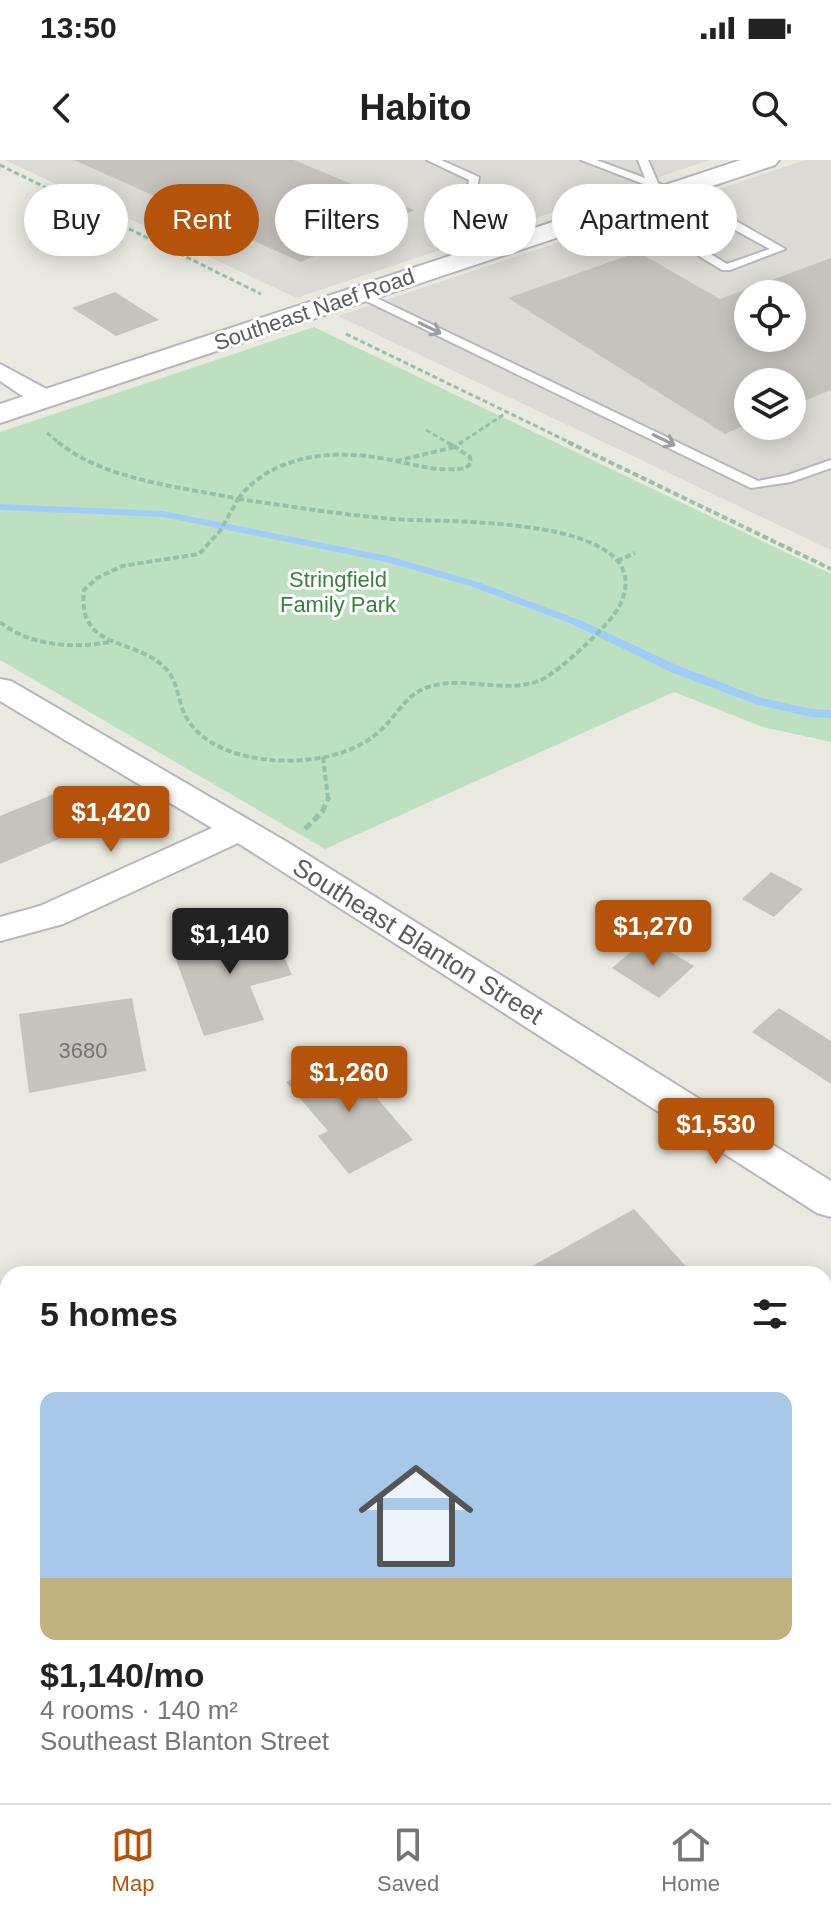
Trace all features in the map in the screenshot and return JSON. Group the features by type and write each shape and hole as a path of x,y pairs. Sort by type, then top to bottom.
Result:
{"street":[{"name":"Southeast Naef Road","path":"677,184 766,160"},
{"name":"Southeast Naef Road","path":"0,414 471,256"},
{"path":"0,371 45,398"},
{"name":"Southeast Blanton Street","path":"0,688 275,850 831,1201"},
{"path":"0,929 51,915 237,830"}],"lane":[{"path":"432,160 475,179 474,184"},
{"path":"586,160 651,184"},
{"path":"643,160 659,184"},
{"path":"704,207 742,228 779,249 726,268 655,226 704,207"},
{"path":"360,294 756,485 791,478 831,464"}],"path":[{"path":"0,165 268,298"},
{"path":"344,333 831,569"},
{"path":"395,461 455,447 506,413"},
{"path":"44,430 74,455 104,469 238,499 393,519 543,527 595,543 617,561 624,580 620,606 550,675 539,681 507,688 453,682 425,688 401,703 377,734 347,751 323,757 261,759 217,746 196,733 185,721 173,679 162,664 146,653 112,642 85,620 81,603 84,590 97,578 122,566 189,558 207,549 238,499 259,476 301,461 349,456 395,461 432,472 466,468 471,463 470,457 426,430"},
{"path":"617,561 635,553"},
{"path":"0,622 3,629 51,642 94,645 112,642"},
{"path":"275,850 319,819 328,803 331,787 323,757"}],"shaded area":[{"path":"5,160 710,160 638,184 552,184 552,213 536,218 536,184 424,184 424,255 296,298 207,256 259,256 259,184 144,184 144,226 128,218 128,184 56,184"},
{"path":"805,160 831,160 831,550 338,316 518,256 536,256 536,250 552,245 552,256 737,256 737,184 733,184"}],"green space":[{"name":"Stringfield Family Park","path":"314,327 831,574 831,742 763,727 674,692 325,849 0,660 0,432"}],"building":[{"path":"74,160 294,160 352,184 275,184 275,250 259,243 259,184 144,184 144,191"},
{"path":"288,256 314,256 301,262"},
{"path":"627,256 645,256 720,299 734,294 734,352 806,352 806,280 771,280 831,258 831,390 806,400 806,368 734,368 734,430 725,434 508,298"},
{"path":"115,292 159,320 116,336 72,308"},
{"path":"61,791 90,826 0,864 0,816"},
{"path":"771,872 803,889 774,917 742,899"},
{"path":"270,924 292,975 250,986 264,1020 204,1036 172,949"},
{"path":"647,938 694,966 659,998 612,968"},
{"path":"132,998 146,1071 29,1093 19,1014"},
{"path":"779,1008 831,1041 831,1084 752,1032"},
{"path":"339,1054 413,1140 349,1174 318,1136 328,1131 286,1082"},
{"path":"634,1209 686,1266 532,1266"}],"waterway":[{"path":"0,507 163,514 388,559 474,584 578,623 677,670 759,701 811,713 831,714"}]}
